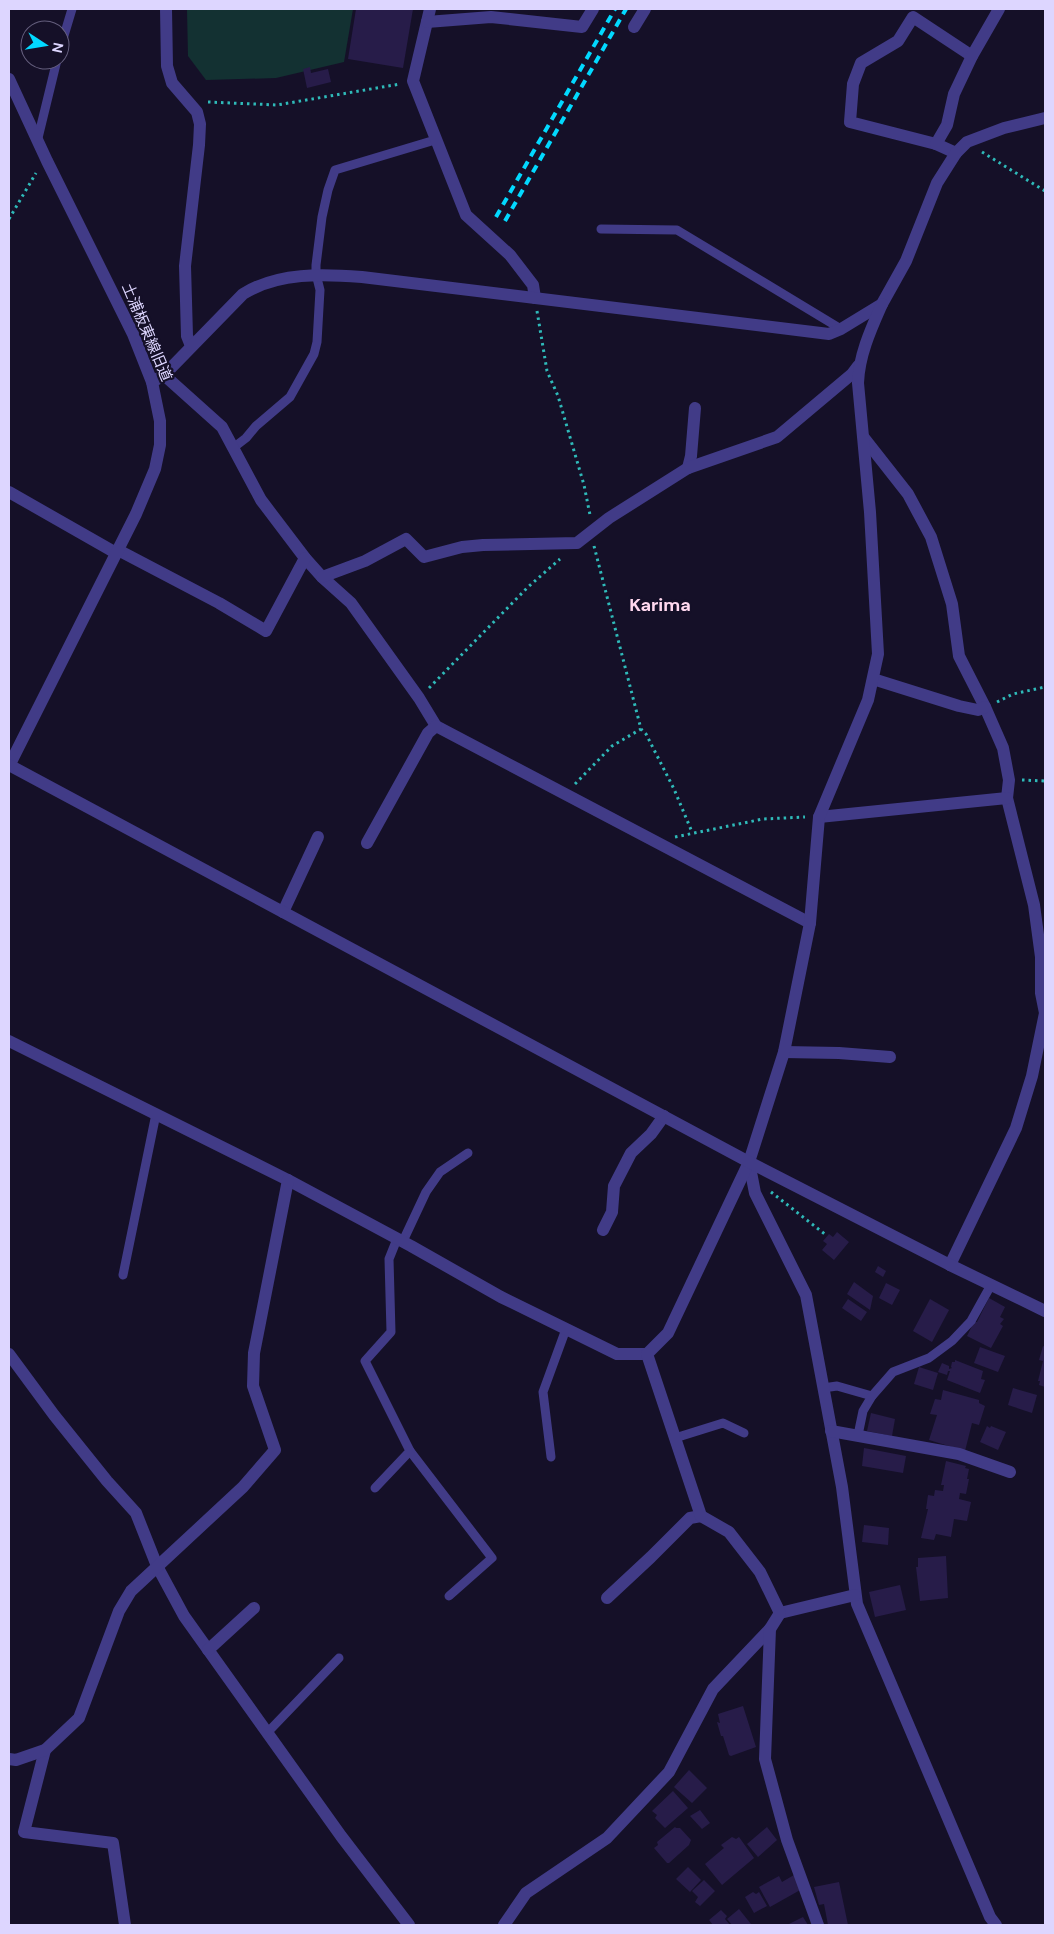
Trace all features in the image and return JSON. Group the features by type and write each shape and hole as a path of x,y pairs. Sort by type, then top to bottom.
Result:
{"street":[{"path":"166,9 167,66 172,83 180,95 189,101 197,112 200,124 185,266 187,336 191,346"},
{"path":"430,9 413,81 466,215 510,255 533,285 535,298"},
{"path":"427,22 531,15 582,26 593,9"},
{"path":"634,27 645,9"},
{"path":"936,144 947,125 954,94 972,56 999,9"},
{"path":"956,153 936,144 850,122 853,84 861,63 898,41 916,13 972,56"},
{"name":"土浦板東線旧道","path":"9,79 38,138 47,162 133,334 152,382 160,421 160,445 155,469 136,514 9,765"},
{"path":"322,577 366,561 406,539 424,557 462,547 483,545 577,543 591,531 688,468 777,438 852,374 858,366 882,304 906,261 937,183 956,153 967,142 1004,128 1045,118"},
{"path":"152,382 164,375 243,294 274,281 316,274 362,277 829,334 841,329 882,304"},
{"path":"9,1040 288,1180 501,1297 566,1329 617,1354 647,1354 668,1333 749,1162 784,1052 810,922 820,816 868,700 873,679 878,654 858,366"},
{"path":"164,375 222,427 261,500 304,558 351,603 419,698 436,726 810,922"},
{"path":"688,468 691,456 695,408"},
{"path":"864,438 908,494 931,537 952,604 959,656 1003,748 1009,780 1007,798 1034,905 1041,957 1041,992 1045,1013 1032,1076 1016,1128 950,1265"},
{"path":"9,492 117,551 219,603 266,631 304,558"},
{"path":"873,679 959,706 978,710 985,707"},
{"path":"367,843 428,732 436,726"},
{"path":"9,765 749,1162 950,1265 1045,1311"},
{"path":"820,816 1007,798"},
{"path":"283,912 318,837"},
{"path":"784,1052 839,1053 890,1057"},
{"path":"603,1230 612,1212 614,1186 631,1152 651,1134 664,1116"},
{"path":"749,1162 755,1193 806,1294 842,1488 857,1604 990,1917 996,1925"},
{"path":"9,1759 16,1760 45,1750 79,1718 119,1611 131,1590 244,1487 275,1450 253,1386 254,1353 288,1180"},
{"path":"9,1354 54,1415 107,1481 136,1513 157,1566 184,1616 341,1836 410,1925"},
{"path":"647,1354 701,1516"},
{"path":"831,1432 858,1435 959,1454 1010,1472"},
{"path":"607,1598 652,1557 690,1518 701,1516 729,1532 760,1572 780,1612"},
{"path":"504,1925 526,1893 607,1838 669,1772 713,1689 770,1628 780,1612 855,1595"},
{"path":"208,1650 254,1608"},
{"path":"770,1628 765,1759 787,1840 818,1925"},
{"path":"45,1750 24,1832 113,1843 125,1925"}],"lane":[{"path":"38,138 55,70"},
{"path":"233,448 290,397 314,354 317,342 320,290 316,274 322,217 335,170 435,140"},
{"path":"601,229 677,230 841,329"},
{"path":"123,1275 156,1114"},
{"path":"449,1596 492,1558 410,1451 365,1361 391,1332 389,1259 426,1192 440,1172 468,1153"},
{"path":"858,1435 863,1411 872,1396 893,1372 929,1358 952,1341 971,1321 991,1285"},
{"path":"551,1457 544,1392 566,1329"},
{"path":"823,1388 837,1386 872,1396"},
{"path":"675,1438 723,1423 744,1433"},
{"path":"375,1488 410,1451"},
{"path":"267,1733 339,1658"}],"path":[{"path":"189,101 277,105 413,81"},
{"path":"967,142 1045,191"},
{"path":"9,218 35,174 47,162"},
{"path":"535,298 548,372 558,396 584,485 591,531 641,729 646,734 674,790 692,832"},
{"path":"419,698 483,635 528,587 577,543"},
{"path":"985,707 1013,694 1045,687"},
{"path":"564,794 612,746 641,729"},
{"path":"1009,780 1045,781"},
{"path":"663,846 677,836 692,832 763,819 820,816"},
{"path":"752,1176 826,1235"}],"green space":[{"path":"187,9 353,9 344,62 276,78 206,80 188,56"}],"building":[{"path":"356,9 413,9 403,68 348,59"},
{"path":"310,67 311,73 328,69 331,82 307,88 303,69"},
{"path":"837,1232 849,1242 834,1260 822,1250 827,1244 823,1241 829,1234 833,1237"},
{"path":"878,1266 886,1271 883,1277 875,1272"},
{"path":"854,1282 873,1296 870,1310 847,1294"},
{"path":"886,1283 900,1290 892,1305 879,1298"},
{"path":"989,1298 1005,1307 1000,1317 1004,1319 1000,1324 1003,1326 991,1348 967,1336 974,1322 977,1322"},
{"path":"848,1299 867,1312 861,1321 842,1308"},
{"path":"930,1299 949,1310 932,1342 913,1331"},
{"path":"1043,1346 1045,1347 1045,1387 1039,1385 1040,1381 1038,1381 1043,1361 1039,1360"},
{"path":"980,1347 1005,1356 998,1372 974,1363"},
{"path":"955,1360 983,1371 981,1379 985,1380 980,1393 947,1380 950,1371 948,1371 947,1375 938,1372 942,1363 949,1366 949,1369 952,1368 952,1362 955,1362"},
{"path":"919,1367 938,1373 933,1390 914,1384"},
{"path":"1013,1388 1037,1395 1032,1413 1008,1405"},
{"path":"943,1390 979,1400 979,1403 985,1406 979,1425 972,1423 965,1451 929,1440 937,1415 930,1414 935,1399 941,1400"},
{"path":"871,1413 895,1419 892,1436 867,1431"},
{"path":"987,1426 1006,1432 998,1450 980,1442"},
{"path":"864,1448 906,1456 903,1473 862,1466"},
{"path":"946,1461 966,1466 965,1468 969,1469 966,1494 960,1493 959,1499 971,1502 967,1521 954,1519 951,1537 936,1534 934,1540 921,1538 928,1509 926,1509 928,1495 934,1496 935,1490 943,1491 944,1485 941,1485"},
{"path":"864,1525 889,1528 888,1545 862,1542"},
{"path":"946,1556 948,1598 920,1601 916,1567 918,1567 918,1558"},
{"path":"900,1585 906,1610 875,1617 869,1592"},
{"path":"743,1706 756,1747 731,1756 723,1736 721,1736 717,1722 720,1723 718,1714"},
{"path":"689,1770 707,1788 692,1803 674,1787"},
{"path":"673,1791 688,1808 665,1828 655,1818 657,1815 652,1811"},
{"path":"700,1810 710,1823 702,1829 690,1816"},
{"path":"675,1827 680,1828 691,1840 689,1845 667,1863 654,1848 658,1845 657,1842"},
{"path":"767,1827 777,1840 758,1857 747,1844"},
{"path":"732,1837 736,1839 739,1837 754,1858 722,1885 705,1864 724,1848 721,1845"},
{"path":"688,1867 701,1880 690,1892 676,1879"},
{"path":"794,1875 802,1889 770,1907 759,1887 779,1876 782,1882"},
{"path":"704,1880 715,1891 700,1906 695,1902 698,1897 692,1891"},
{"path":"839,1882 848,1925 828,1925 824,1904 819,1905 814,1887"},
{"path":"753,1892 756,1894 759,1892 767,1906 754,1913 745,1897"},
{"path":"739,1909 751,1925 732,1925 727,1919"},
{"path":"721,1910 727,1916 725,1919 730,1925 713,1925 709,1920"},
{"path":"803,1917 808,1925 787,1925"}],"railway":[{"path":"496,217 615,9"},
{"path":"505,221 626,9"}],"district":[{"name":"Karima","path":"660,605"}]}
